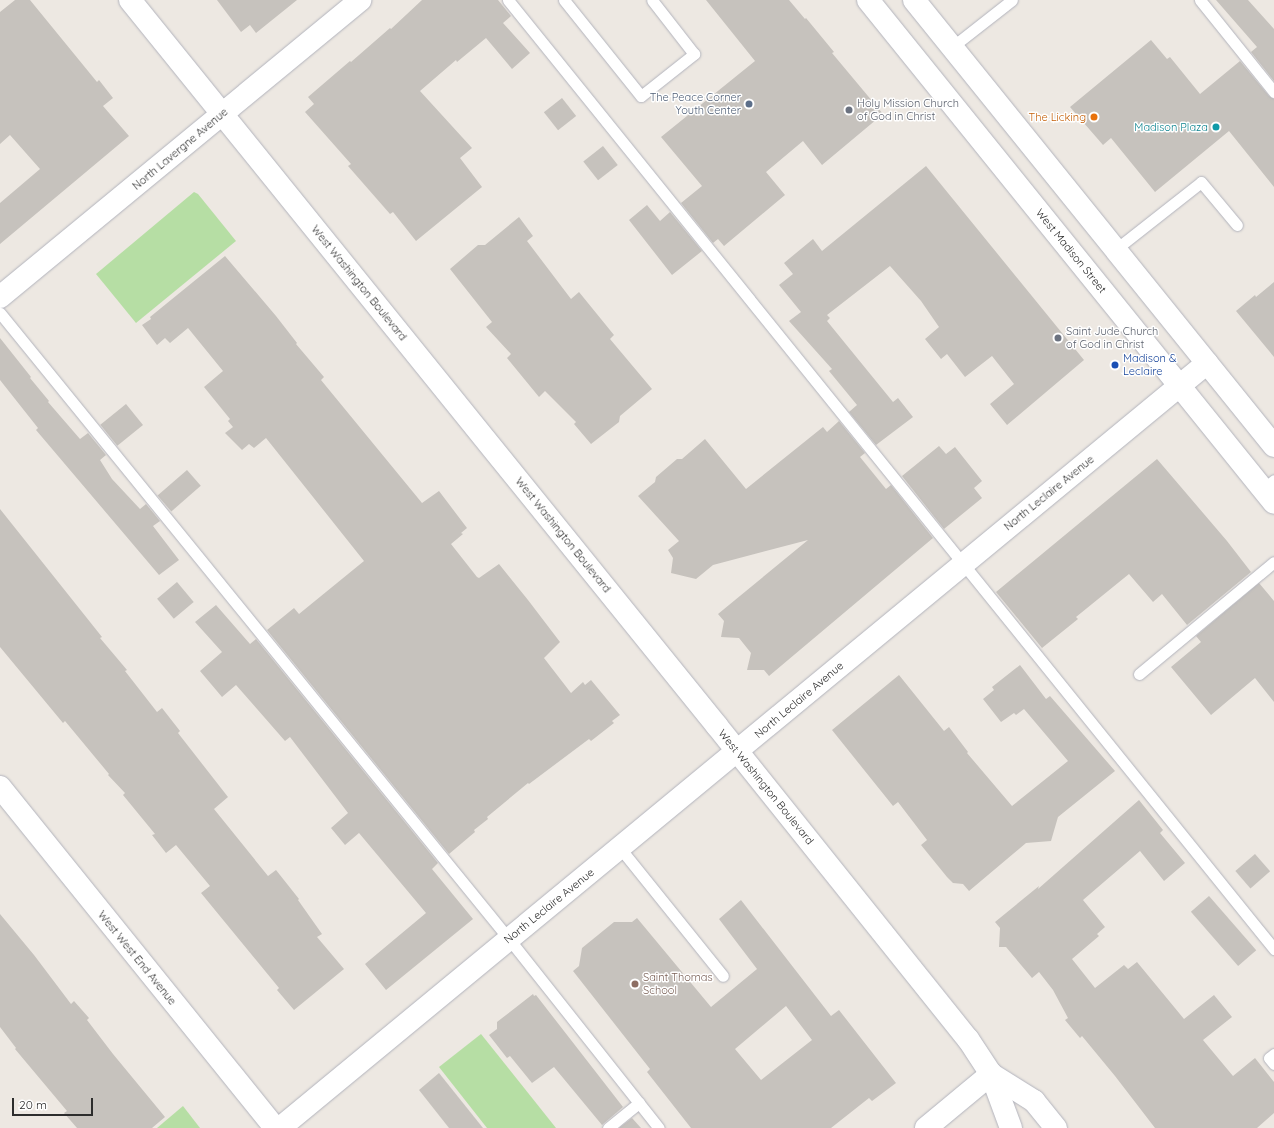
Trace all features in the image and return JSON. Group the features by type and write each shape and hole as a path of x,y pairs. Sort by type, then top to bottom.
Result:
{"street":[{"name":"West Washington Boulevard","path":"130,0 737,750 968,1039 991,1074 1011,1128"},
{"name":"North Lavergne Avenue","path":"0,297 360,0"},
{"name":"West Madison Street","path":"868,0 1180,386 1270,491"},
{"path":"914,0 1274,446"},
{"name":"North Leclaire Avenue","path":"280,1128 1207,363"},
{"name":"West West End Avenue","path":"0,787 275,1128"},
{"name":"West Washington Boulevard","path":"991,1074 1034,1102 1056,1128"},
{"path":"926,1128 991,1074"}],"lane":[{"path":"508,0 1274,949"},
{"path":"564,0 641,96 694,54 652,0"},
{"path":"952,47 1012,0"},
{"path":"1200,0 1274,92"},
{"path":"1116,249 1201,182 1237,225"},
{"path":"0,313 509,939 659,1128"},
{"path":"1139,674 1274,562"},
{"path":"620,848 723,976"},
{"path":"1274,1054 1270,1058 1274,1064"},
{"path":"608,1128 638,1103"}],"green space":[{"path":"194,192 198,194 236,241 136,323 96,274"},
{"path":"481,1034 556,1128 487,1128 439,1067"},
{"path":"183,1106 200,1128 157,1128"}],"building":[{"path":"15,0 30,0 97,82 99,80 113,98 103,106 129,136 0,244 0,203 40,169 10,135 0,144 0,12"},
{"path":"217,0 297,0 256,33 250,25 241,32"},
{"path":"422,0 498,0 511,16 503,23 530,53 512,69 486,38 457,62 456,60 420,91 472,148 460,158 482,187 416,241 393,212 390,214 348,166 351,164 305,112 314,104 308,97 390,28 391,29"},
{"path":"706,0 789,0 805,19 806,18 834,52 832,53 883,114 822,165 803,141 766,172 785,195 724,246 718,239 713,243 681,203 702,186 661,137 755,61"},
{"path":"1216,0 1248,0 1274,29 1274,81 1251,52 1257,47"},
{"path":"1151,40 1167,59 1170,57 1200,94 1240,61 1269,96 1274,99 1274,187 1229,131 1155,192 1111,138 1103,145 1070,107"},
{"path":"562,98 576,116 558,130 544,112"},
{"path":"603,146 618,165 598,180 583,161"},
{"path":"926,166 1084,360 1007,425 990,404 1014,384 992,356 965,377 947,354 941,359 925,339 939,327 921,301 890,266 827,315 830,318 827,321 893,402 898,398 913,417 876,445 849,412 857,405 829,371 832,369 789,321 801,312 779,285 793,274 784,263 813,239 822,251"},
{"path":"647,205 660,221 670,212 702,251 672,275 629,220"},
{"path":"519,217 533,236 527,241 571,299 579,292 614,335 610,339 652,389 620,416 619,422 591,444 574,424 576,422 545,391 539,397 507,358 511,354 486,327 492,322 450,269 478,245 485,245"},
{"path":"225,256 276,316 297,343 296,344 324,377 321,380 422,503 439,491 467,528 461,533 463,534 451,544 477,577 479,578 499,564 528,600 560,642 544,658 571,693 583,682 585,685 591,680 620,715 612,721 614,723 591,741 589,739 529,784 528,783 487,817 488,819 474,830 475,832 449,854 267,630 294,608 299,614 364,561 266,438 254,448 249,444 242,450 225,433 233,427 228,421 230,419 204,387 223,371 188,328 170,343 165,338 157,345 142,325"},
{"path":"1274,282 1274,357 1236,311"},
{"path":"0,338 49,401 48,402 80,439 88,433 106,455 100,460 112,479 140,509 146,504 160,521 153,526 179,560 159,575 36,430 38,428 0,380"},
{"path":"126,404 143,425 117,446 100,425"},
{"path":"839,421 865,453 860,457 886,489 891,485 933,538 769,676 764,670 747,670 751,653 739,638 721,637 724,621 718,614 808,540 713,565 696,579 671,573 673,558 668,550 679,541 638,496 655,482 656,477 677,459 682,459 705,439 746,489 823,427 827,432"},
{"path":"939,446 946,454 955,447 982,481 974,488 982,498 944,529 902,476"},
{"path":"1157,459 1227,541 1251,572 1187,625 1162,594 1153,602 1129,574 1076,617 1078,619 1042,648 996,592"},
{"path":"187,470 201,486 171,511 158,496"},
{"path":"0,509 102,637 100,638 127,670 125,671 157,712 162,708 180,731 178,733 228,797 214,809 268,876 276,870 299,899 298,900 322,934 317,937 344,969 294,1010 277,990 279,988 201,893 210,886 176,845 166,853 152,835 155,834 123,795 125,793 108,775 109,774 65,721 63,723 0,647"},
{"path":"177,582 194,602 174,619 157,599"},
{"path":"1259,583 1274,601 1274,702 1255,678 1211,715 1171,667 1201,642 1196,636"},
{"path":"216,605 250,644 256,639 438,863 432,869 473,919 386,990 365,964 426,913 359,833 345,845 331,828 348,813 290,737 285,741 236,685 222,697 200,671 222,652 195,622"},
{"path":"1020,665 1046,699 1050,696 1115,771 1058,817 1051,841 1026,843 969,891 963,884 953,883 947,877 921,845 927,840 898,802 893,806 832,730 899,675 944,731 949,727 968,752 967,753 1012,806 1068,761 1024,709 1016,715 1014,713 1001,722 983,699 994,690 992,687"},
{"path":"1139,800 1163,830 1160,833 1185,863 1164,881 1140,851 1083,900 1105,927 1097,934 1099,936 1072,959 1095,988 1124,965 1128,969 1137,962 1184,1019 1214,995 1232,1017 1203,1040 1233,1076 1255,1058 1274,1082 1274,1113 1257,1128 1155,1128 1082,1036 1080,1038 1065,1020 1068,1018 1053,990 1039,972 1032,978 1006,947 999,947 1000,928 995,922 1039,886 1038,889"},
{"path":"1255,854 1270,871 1250,888 1235,871"},
{"path":"1209,896 1256,950 1238,966 1191,912"},
{"path":"741,900 831,1016 839,1010 896,1083 872,1101 869,1098 831,1128 691,1128 647,1072 650,1069 573,971 579,966 582,948 614,922 632,922 637,918 711,1007 757,969 719,919","holes":["786,1006 812,1040 761,1080 735,1049"]},
{"path":"0,914 34,955 71,1004 74,1001 89,1018 87,1020 113,1054 165,1117 152,1128 77,1128 64,1113 67,1111 15,1049 16,1048 0,1027"},
{"path":"533,994 534,996 536,995 623,1107 602,1125 554,1067 532,1083 510,1056 507,1058 489,1035 497,1029 497,1022"},
{"path":"439,1073 483,1128 449,1128 419,1090"},
{"path":"632,1118 641,1128 619,1128"}],"place":[{"name":"The Peace Corner Youth Center","path":"749,104"},
{"name":"Holy Mission Church of God in Christ","path":"849,110"},
{"name":"The Licking","path":"1094,117"},
{"name":"Madison Plaza","path":"1216,127"},
{"name":"Saint Jude Church of God in Christ","path":"1058,338"},
{"name":"Madison & Leclaire","path":"1115,365"},
{"name":"Saint Thomas School","path":"635,984"}]}
